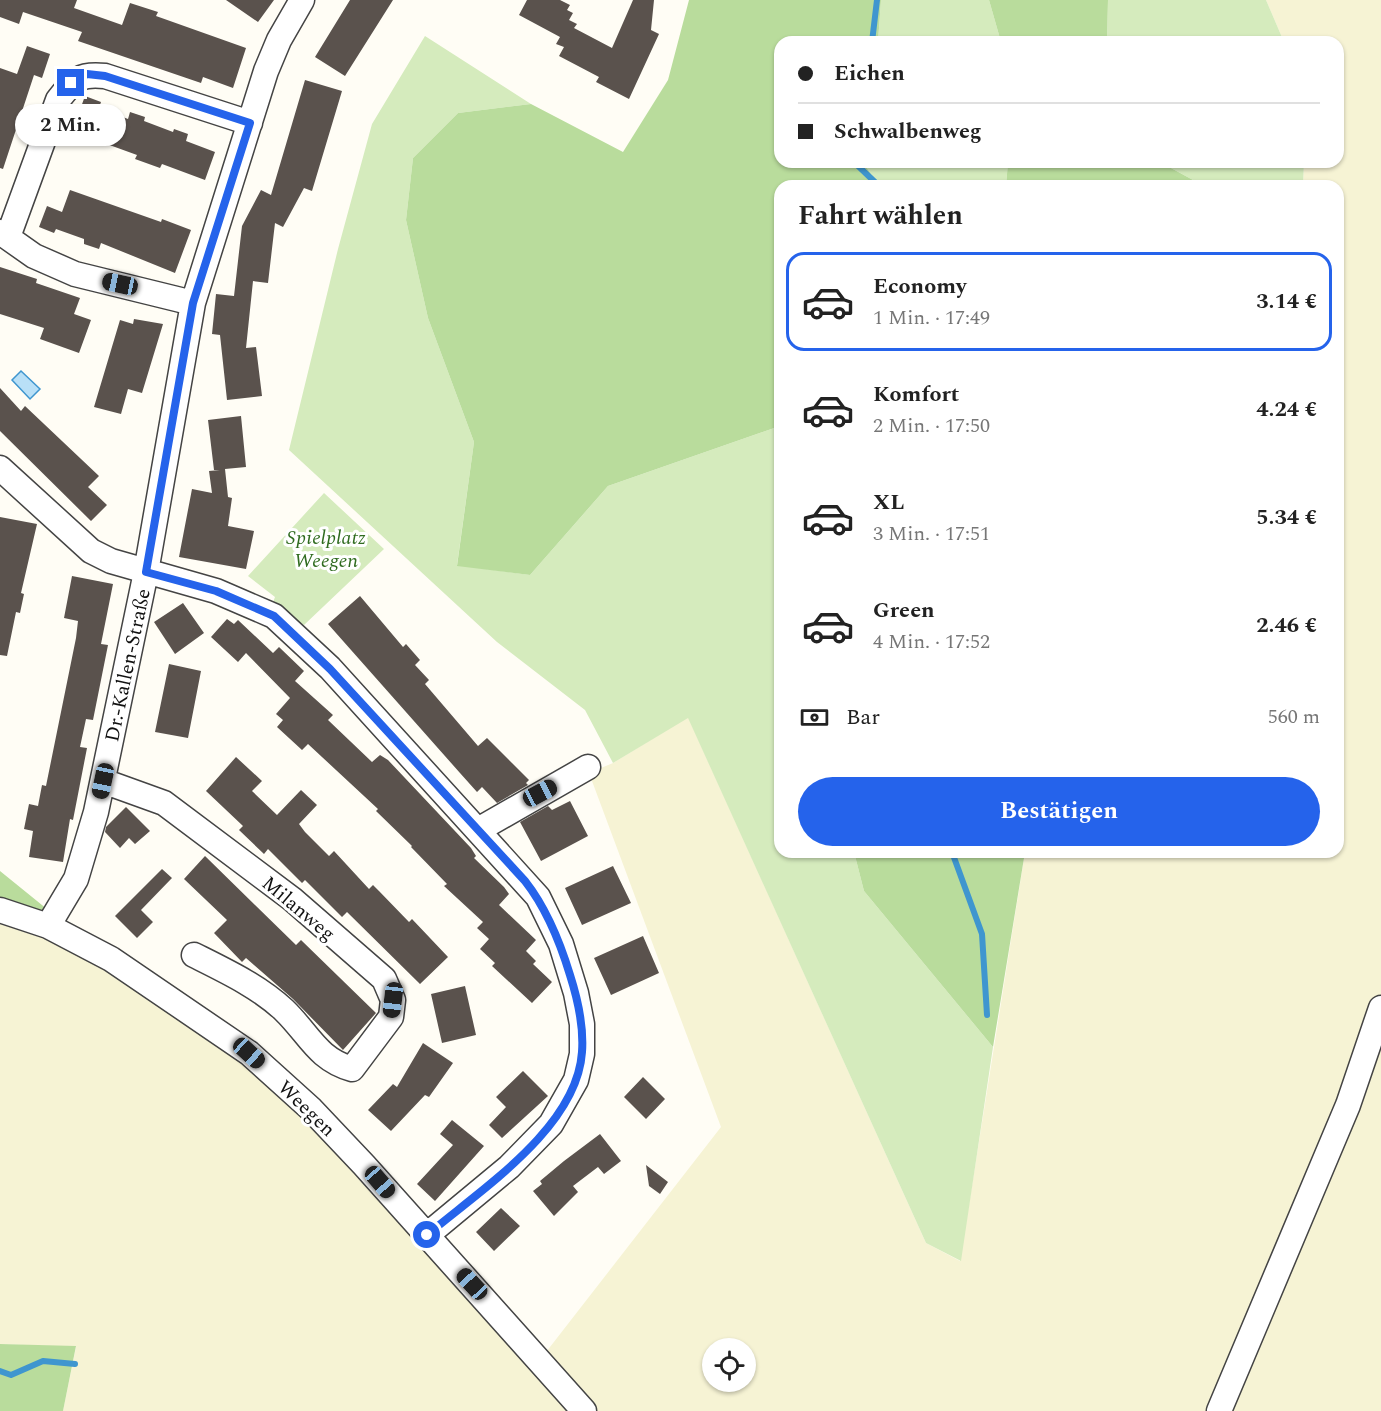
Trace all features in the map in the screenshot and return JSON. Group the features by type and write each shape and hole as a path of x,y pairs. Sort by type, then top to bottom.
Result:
{"street":[{"name":"Dr.-Kallen-Straße","path":"48,926 76,879 103,781 146,572 193,303 279,40 302,0"},
{"path":"193,303 75,274 34,256 4,235 58,100 71,83 87,74 105,76 250,123"},
{"path":"0,468 91,551 111,561 216,591 274,616 330,669 538,897 561,944 580,1014 582,1054 576,1080 551,1124 509,1167 427,1235"},
{"path":"478,830 588,767"},
{"name":"Milanweg","path":"103,781 164,803 292,899 384,979 393,1000 391,1017 352,1069 332,1063 284,1010 249,983 194,955"},
{"name":"Weegen","path":"0,910 48,926 111,959 249,1053 311,1109 584,1411"},
{"path":"1219,1411 1348,1105 1381,1008"}],"shaded area":[{"path":"1266,0 1381,0 1381,1411 592,1411 543,1356 721,1127 589,773 613,763 688,717 926,1243 960,1261 1024,858 1344,858 1344,180 1303,180 1304,168 1344,168 1344,36 1281,36"},
{"path":"0,924 51,941 117,976 242,1056 302,1110 575,1411 63,1411 76,1347 0,1344"}],"green space":[{"path":"689,0 881,0 878,36 774,36 774,168 867,168 875,180 774,180 774,428 608,486 530,575 457,566 474,442 428,318 406,220 413,158 458,113 531,104 623,152 668,80"},
{"path":"881,0 989,0 999,36 878,36"},
{"path":"989,0 1108,0 1107,36 999,36"},
{"path":"1108,0 1266,0 1281,36 1107,36"},
{"path":"425,36 531,104 458,113 413,158 406,220 428,318 474,442 457,565 530,575 608,486 774,428 774,858 856,858 864,891 993,1047 961,1261 926,1243 688,718 613,763 585,710 497,642 289,450 338,249 372,124"},
{"path":"867,168 1008,168 1006,180 875,180"},
{"path":"1008,168 1171,168 1193,180 1006,180"},
{"path":"1171,168 1304,168 1303,180 1193,180"},
{"name":"Spielplatz Weegen","path":"324,493 384,549 304,625 272,605 275,597 248,576"},
{"path":"856,858 1024,858 993,1047 864,891"},
{"path":"0,871 58,918 0,900"},
{"path":"0,1344 76,1346 63,1411 0,1411"}],"water":[{"path":"21,371 40,389 30,399 12,380"}],"building":[{"path":"0,0 77,0 74,8 122,25 130,3 158,12 156,16 246,48 233,88 203,77 201,83 78,41 82,32 23,12 19,24 0,17"},
{"path":"226,0 274,0 258,22"},
{"path":"350,0 393,0 345,76 315,57"},
{"path":"527,0 560,0 570,5 567,10 573,13 569,20 577,24 574,28 612,48 633,0 654,0 651,30 659,34 629,99 596,82 599,77 559,56 564,47 556,44 560,37 519,15"},
{"path":"27,46 50,54 42,78 34,75 3,169 0,168 0,68 17,74"},
{"path":"305,80 342,91 312,191 304,188 283,227 275,223 268,283 253,281 246,348 256,347 262,396 227,400 220,335 212,334 216,294 234,296 242,226 261,190 271,195"},
{"path":"85,96 101,102 99,108 128,119 130,112 145,117 144,121 173,132 174,129 188,134 186,141 215,152 205,180 162,164 160,168 135,159 137,155 93,139 97,126 77,118"},
{"path":"70,190 161,222 162,219 191,230 175,273 101,243 99,249 84,244 84,239 56,229 54,233 39,227 47,206 62,212"},
{"path":"0,267 37,279 36,283 80,298 74,314 91,320 79,353 40,339 44,328 0,314"},
{"path":"134,319 163,324 142,393 128,389 121,414 94,407 120,320 133,324"},
{"path":"0,388 21,411 25,406 99,476 88,487 107,505 91,521 0,431"},
{"path":"241,416 246,467 225,469 228,497 232,498 228,526 254,531 246,569 179,557 192,489 212,493 209,471 220,470 214,470 208,420"},
{"path":"0,517 37,524 21,593 24,594 20,613 16,612 7,656 0,655"},
{"path":"72,576 113,584 101,644 108,645 93,720 86,719 80,747 87,748 73,820 70,819 63,862 29,857 33,831 24,829 29,804 38,806 42,785 46,786 76,638 78,621 64,618"},
{"path":"360,596 403,647 406,644 420,660 415,665 429,680 425,684 478,746 487,738 529,780 526,783 528,785 497,803 482,787 477,792 460,773 328,624"},
{"path":"183,603 204,633 175,654 154,622"},
{"path":"227,619 234,624 238,620 273,653 279,647 304,671 295,681 333,715 328,720 372,762 380,755 388,760 471,848 476,856 474,858 504,887 509,894 499,905 536,940 526,951 536,961 533,964 552,982 532,1003 492,966 495,963 480,949 489,939 477,928 483,922 444,886 447,884 376,811 378,809 308,744 302,750 277,727 283,720 276,714 290,698 246,653 238,662 211,637"},
{"path":"169,664 201,671 188,738 155,732"},
{"path":"236,757 262,781 252,791 277,815 301,790 317,805 299,824 305,832 329,856 334,851 369,889 373,885 409,922 412,919 448,957 420,984 347,912 342,917 305,880 302,883 268,849 264,854 239,830 243,826 206,791"},
{"path":"570,801 588,836 541,861 520,822 548,806 552,810"},
{"path":"126,807 150,831 135,844 129,838 120,848 105,832 106,827"},
{"path":"205,856 296,945 301,940 376,1013 343,1050 293,999 246,958 242,962 214,933 227,920 184,879"},
{"path":"613,866 631,903 582,925 565,888"},
{"path":"162,869 172,878 141,910 153,922 137,938 115,916"},
{"path":"643,936 659,973 611,995 594,958"},
{"path":"465,986 476,1035 442,1043 431,994"},
{"path":"423,1043 453,1063 429,1097 425,1095 391,1131 368,1110 393,1084 397,1087"},
{"path":"523,1071 548,1096 502,1138 489,1125 506,1107 496,1097"},
{"path":"643,1077 665,1099 646,1119 624,1097"},
{"path":"452,1120 484,1146 435,1201 417,1184 453,1145 440,1134"},
{"path":"600,1134 621,1161 604,1174 598,1167 573,1186 578,1192 554,1216 533,1191 542,1184 540,1181"},
{"path":"646,1165 668,1182 660,1194 649,1186"},
{"path":"501,1208 520,1226 494,1251 476,1232"}],"waterway":[{"path":"873,36 877,0"},
{"path":"860,168 873,180"},
{"path":"954,858 982,934 987,1015"},
{"path":"0,1371 11,1375 43,1361 75,1364"}],"route":[{"path":"71,83 87,74 105,76 250,123 193,303 146,572 216,591 274,616 330,669 525,881 538,897 561,944 576,993 582,1024 582,1054 576,1080 551,1124 509,1167 427,1235"}]}
